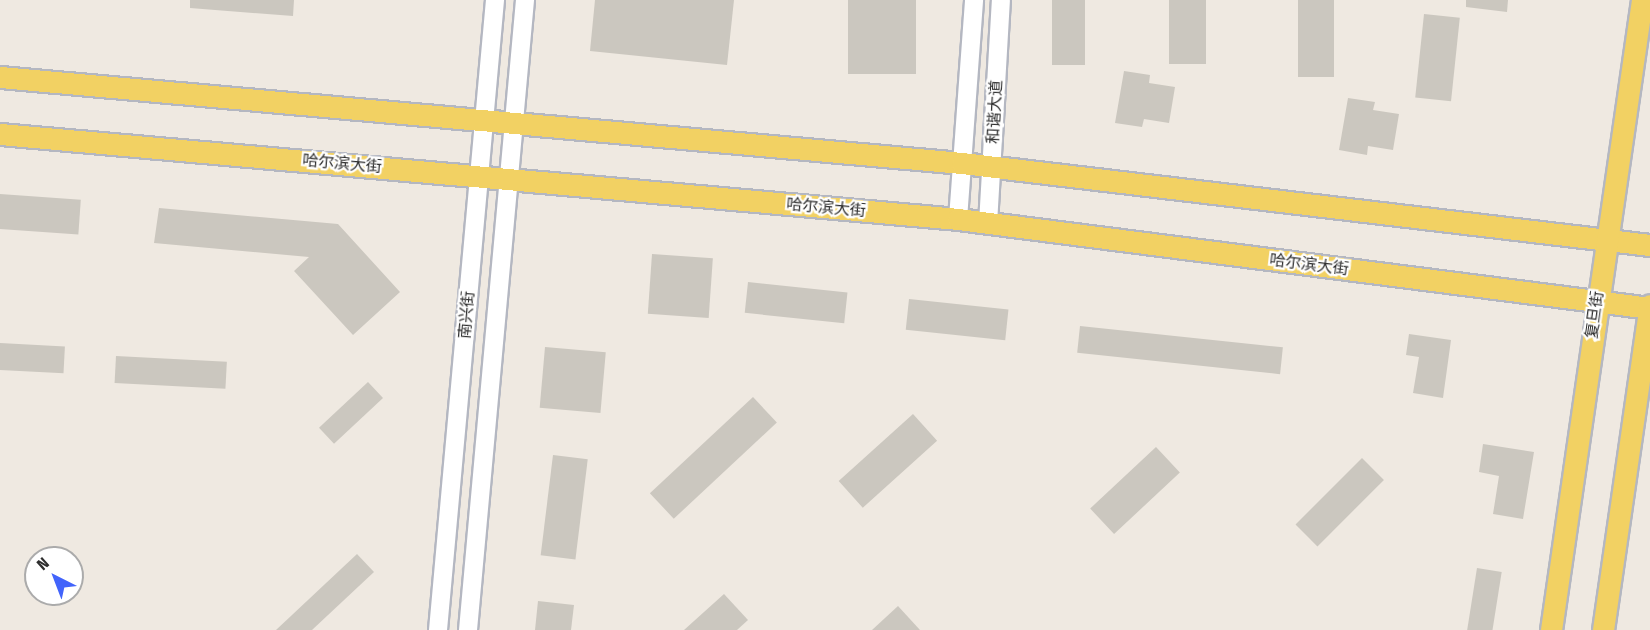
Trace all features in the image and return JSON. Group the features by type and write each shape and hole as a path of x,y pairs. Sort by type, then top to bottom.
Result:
{"main road":[{"name":"复旦街","path":"1551,630 1642,0"},
{"path":"0,76 992,166 1650,245"},
{"name":"哈尔滨大街","path":"0,134 958,219 1650,307"},
{"path":"1603,630 1650,307"}],"street":[{"name":"南兴街","path":"438,630 495,0"},
{"name":"南兴街","path":"468,630 516,123 525,0"},
{"name":"和谐大道","path":"958,219 974,0"},
{"name":"和谐大道","path":"988,224 1001,0"}],"building":[{"path":"190,0 294,0 293,16 190,8"},
{"path":"595,0 734,0 727,65 590,51"},
{"path":"848,0 916,0 916,74 848,74"},
{"path":"1052,0 1085,0 1085,65 1052,65"},
{"path":"1169,0 1206,0 1206,64 1169,64"},
{"path":"1298,0 1334,0 1334,77 1298,77"},
{"path":"1466,0 1508,0 1507,12 1466,7"},
{"path":"1424,14 1460,18 1451,101 1415,98"},
{"path":"1124,71 1150,75 1149,83 1175,87 1169,123 1144,119 1142,127 1115,123"},
{"path":"1348,98 1375,102 1373,110 1399,114 1393,150 1368,146 1367,155 1339,150"},
{"path":"0,194 81,200 78,235 0,229"},
{"path":"159,208 338,224 400,292 353,335 294,271 309,257 154,243"},
{"path":"652,254 713,258 709,318 648,314"},
{"path":"748,282 847,292 844,323 745,313"},
{"path":"909,299 1008,309 1005,340 906,330"},
{"path":"1080,326 1283,347 1280,374 1077,353"},
{"path":"1409,334 1451,340 1443,398 1413,393 1419,357 1406,355"},
{"path":"0,343 65,346 63,373 0,370"},
{"path":"545,347 606,352 600,413 540,408"},
{"path":"116,356 227,362 225,389 115,383"},
{"path":"368,382 383,398 334,444 319,428"},
{"path":"753,397 777,423 674,519 650,493"},
{"path":"913,414 937,441 863,508 839,481"},
{"path":"1483,444 1534,452 1523,519 1493,514 1499,476 1479,472"},
{"path":"1156,447 1180,473 1114,534 1090,508"},
{"path":"553,455 588,459 575,560 541,555"},
{"path":"1362,458 1384,480 1317,546 1296,524"},
{"path":"357,554 374,572 312,630 276,630"},
{"path":"1477,568 1502,572 1492,630 1467,630"},
{"path":"724,594 748,620 737,630 684,630"},
{"path":"538,601 574,605 571,630 535,630"},
{"path":"898,606 920,630 872,630"}]}
